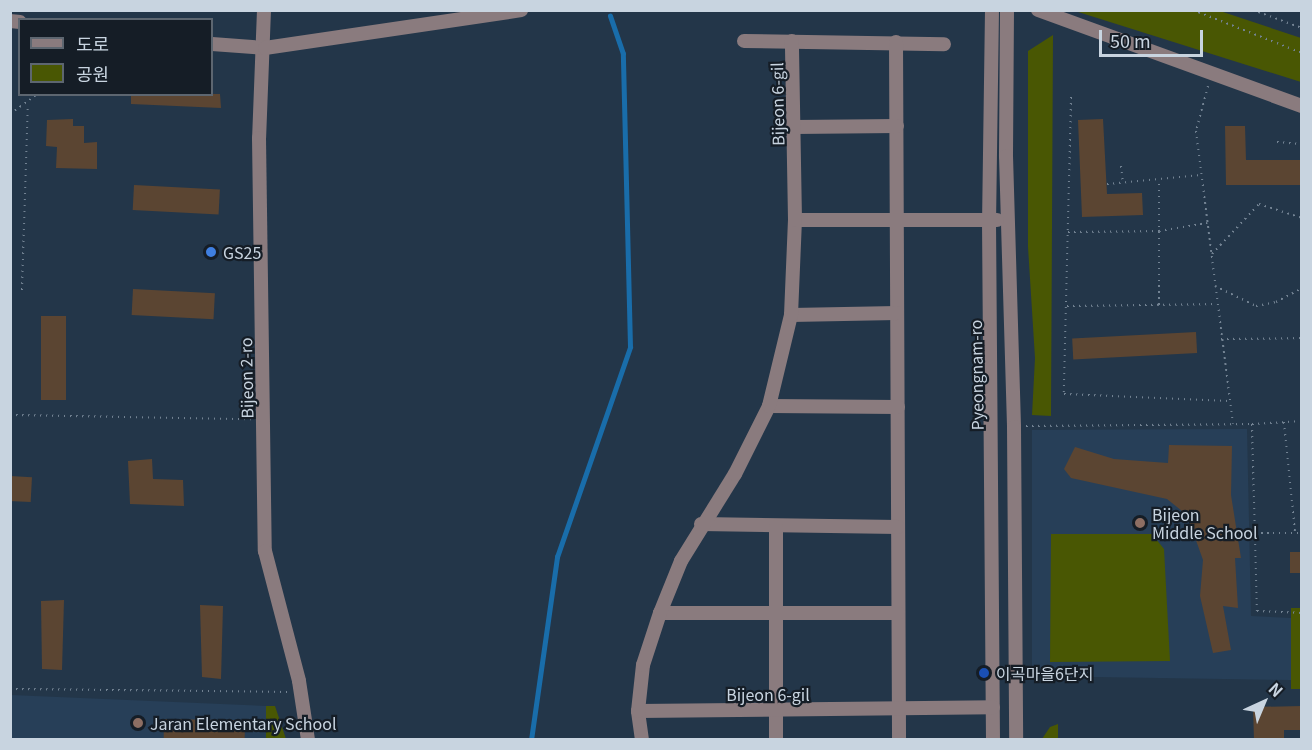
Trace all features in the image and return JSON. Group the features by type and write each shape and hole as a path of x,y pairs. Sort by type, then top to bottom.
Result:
{"street":[{"name":"Bijeon 2-ro","path":"264,10 265,48 259,138 265,551 301,692 308,740"},
{"path":"213,44 265,48 521,10"},
{"name":"Pyeongnam-ro","path":"992,10 989,221 993,740"},
{"path":"1007,10 1008,220 1014,426 1016,740"},
{"path":"1038,10 1302,106"},
{"path":"744,41 792,41"},
{"name":"Bijeon 6-gil","path":"642,740 638,711 643,665 660,613 701,524 735,474 769,406 790,315 795,220 792,41 944,44"},
{"path":"896,42 898,740"},
{"path":"794,127 897,126"},
{"path":"795,220 897,218 1008,220"},
{"path":"790,315 897,313"},
{"path":"769,406 898,407"},
{"path":"701,524 776,527 898,527"},
{"path":"776,527 776,740"},
{"path":"660,613 898,613"},
{"name":"Bijeon 6-gil","path":"638,711 898,710 993,707"}],"path":[{"path":"1193,10 1302,53"},
{"path":"1253,10 1302,28"},
{"path":"1212,74 1196,131 1233,424"},
{"path":"10,114 28,104 36,96"},
{"path":"1071,97 1064,394 1229,401"},
{"path":"22,290 28,104"},
{"path":"1277,142 1302,144"},
{"path":"1121,166 1123,183"},
{"path":"1107,184 1202,175"},
{"path":"1159,179 1159,306"},
{"path":"1211,255 1259,204 1302,218"},
{"path":"1068,232 1159,231 1207,223"},
{"path":"1215,286 1256,306 1276,302 1302,288"},
{"path":"1066,306 1217,304"},
{"path":"1221,339 1302,338"},
{"path":"10,415 263,419"},
{"path":"1014,426 1252,424 1302,421"},
{"path":"1284,422 1295,533"},
{"path":"1252,424 1257,611 1302,613"},
{"path":"1255,533 1302,533"},
{"path":"10,689 301,692"}],"shaded area":[{"name":"Bijeon Middle School","path":"1247,429 1251,616 1291,618 1291,680 1032,676 1032,430"},
{"name":"Jaran Elementary School","path":"11,695 266,706 266,739 11,740"}],"green space":[{"path":"1075,11 1220,11 1301,38 1301,82"},
{"path":"1053,35 1051,416 1032,415 1035,358 1028,247 1028,51"},
{"path":"1051,534 1152,534 1164,549 1170,661 1050,662"},
{"path":"1291,608 1301,608 1301,689 1291,689"},
{"path":"266,706 275,706 286,739 266,739"},
{"path":"1058,724 1058,739 1042,739 1050,727"}],"building":[{"path":"213,94 220,94 221,108 131,104 131,96 213,96"},
{"path":"73,119 73,126 84,126 84,143 97,142 97,169 56,168 57,147 46,146 47,120"},
{"path":"1103,119 1107,194 1142,193 1143,215 1082,217 1078,120"},
{"path":"1225,126 1245,126 1246,160 1302,160 1302,185 1226,185"},
{"path":"134,185 220,190 219,214 133,210"},
{"path":"133,289 215,293 214,319 132,315"},
{"path":"41,316 66,316 66,400 41,400"},
{"path":"1196,332 1197,353 1073,359 1072,338"},
{"path":"1169,445 1232,446 1231,495 1241,558 1235,558 1238,608 1223,606 1231,650 1213,653 1200,596 1203,560 1187,515 1167,499 1071,478 1064,469 1075,447 1114,459 1168,463"},
{"path":"152,459 153,479 183,480 184,506 130,504 128,461"},
{"path":"10,476 32,477 31,502 10,501"},
{"path":"1290,552 1302,552 1302,573 1290,573"},
{"path":"64,600 62,670 42,669 41,601"},
{"path":"200,605 223,606 221,679 202,677"},
{"path":"1302,706 1302,730 1284,730 1284,740 1254,740 1253,707"},
{"path":"164,719 245,720 245,740 164,740"}],"waterway":[{"path":"531,740 557,557 630,347 623,54 610,16"}],"place":[{"name":"GS25","path":"211,252"},
{"name":"Bijeon Middle School","path":"1140,523"},
{"name":"이곡마을6단지","path":"984,673"},
{"name":"Jaran Elementary School","path":"138,723"}]}
